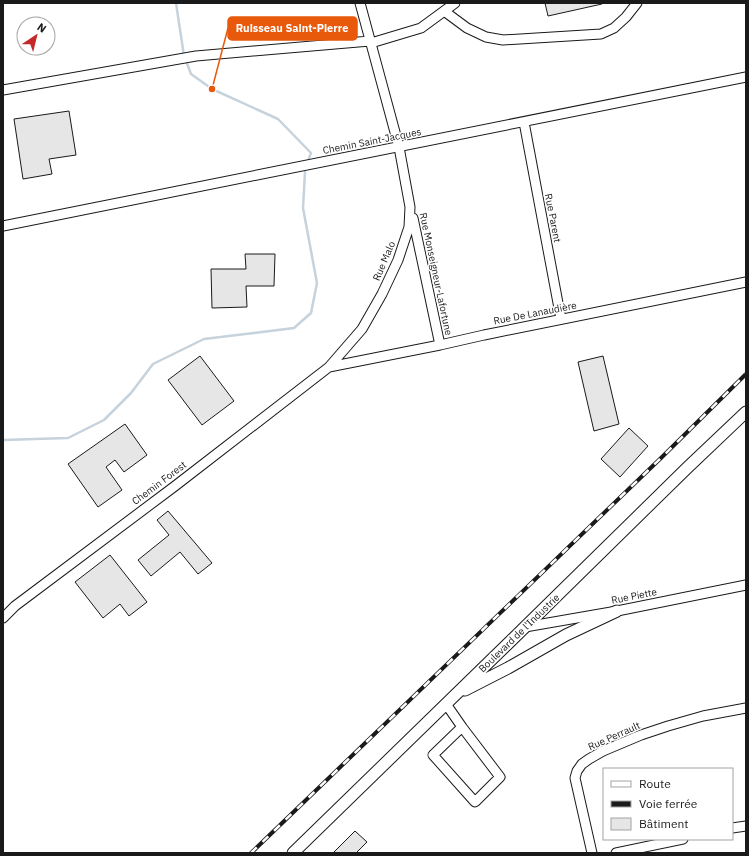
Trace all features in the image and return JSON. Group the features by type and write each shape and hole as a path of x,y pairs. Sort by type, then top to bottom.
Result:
{"main road":[{"name":"Boulevard de l'Industrie","path":"292,853 746,412"},
{"path":"450,700 566,635 617,611"}],"street":[{"name":"Rue Malo","path":"329,368 362,329 382,294 398,260 409,227 410,207 399,147 360,3"},
{"path":"3,90 196,56 371,42 422,28 455,3"},
{"path":"444,11 467,28 486,37 503,40 600,34 614,28 626,17 637,3"},
{"name":"Chemin Saint-Jacques","path":"3,226 746,77"},
{"name":"Rue Parent","path":"524,122 561,319"},
{"name":"Rue Monseigneur-Lafortune","path":"410,207 440,346"},
{"name":"Rue De Lanaudière","path":"329,368 746,282"},
{"name":"Chemin Forest","path":"3,618 21,601 329,368"},
{"name":"Rue Piette","path":"525,627 617,611 746,585"},
{"path":"450,700 462,727 500,777 475,802 433,755 462,727"},
{"name":"Rue Perrault","path":"592,853 575,778 577,771 582,764 603,751 641,735 703,716 746,708"},
{"path":"733,828 746,826"},
{"path":"616,853 678,840"}],"building":[{"path":"545,3 602,3 602,4 548,16"},
{"path":"69,111 76,155 49,159 52,174 23,179 14,119"},
{"path":"245,254 275,254 274,286 246,286 247,307 212,308 211,269 246,269"},
{"path":"200,356 234,401 202,425 168,380"},
{"path":"603,356 619,424 594,431 578,362"},
{"path":"125,424 147,455 124,472 115,460 106,467 122,490 98,507 68,464"},
{"path":"629,428 648,446 620,477 601,459"},
{"path":"168,511 212,563 198,574 180,552 151,576 138,560 169,535 157,520"},
{"path":"110,555 147,602 129,616 120,604 103,618 75,582"},
{"path":"355,831 367,842 356,853 333,853"}],"waterway":[{"path":"176,3 184,56"},
{"path":"186,61 191,74 212,89 278,119 311,153 309,158"},
{"path":"3,440 68,438 104,420 131,393 153,364 204,339 294,328 311,313 317,283 303,208 305,172"}],"railway":[{"path":"251,853 661,458 746,374"}],"place":[{"name":"Ruisseau Saint-Pierre","path":"212,89"}]}
